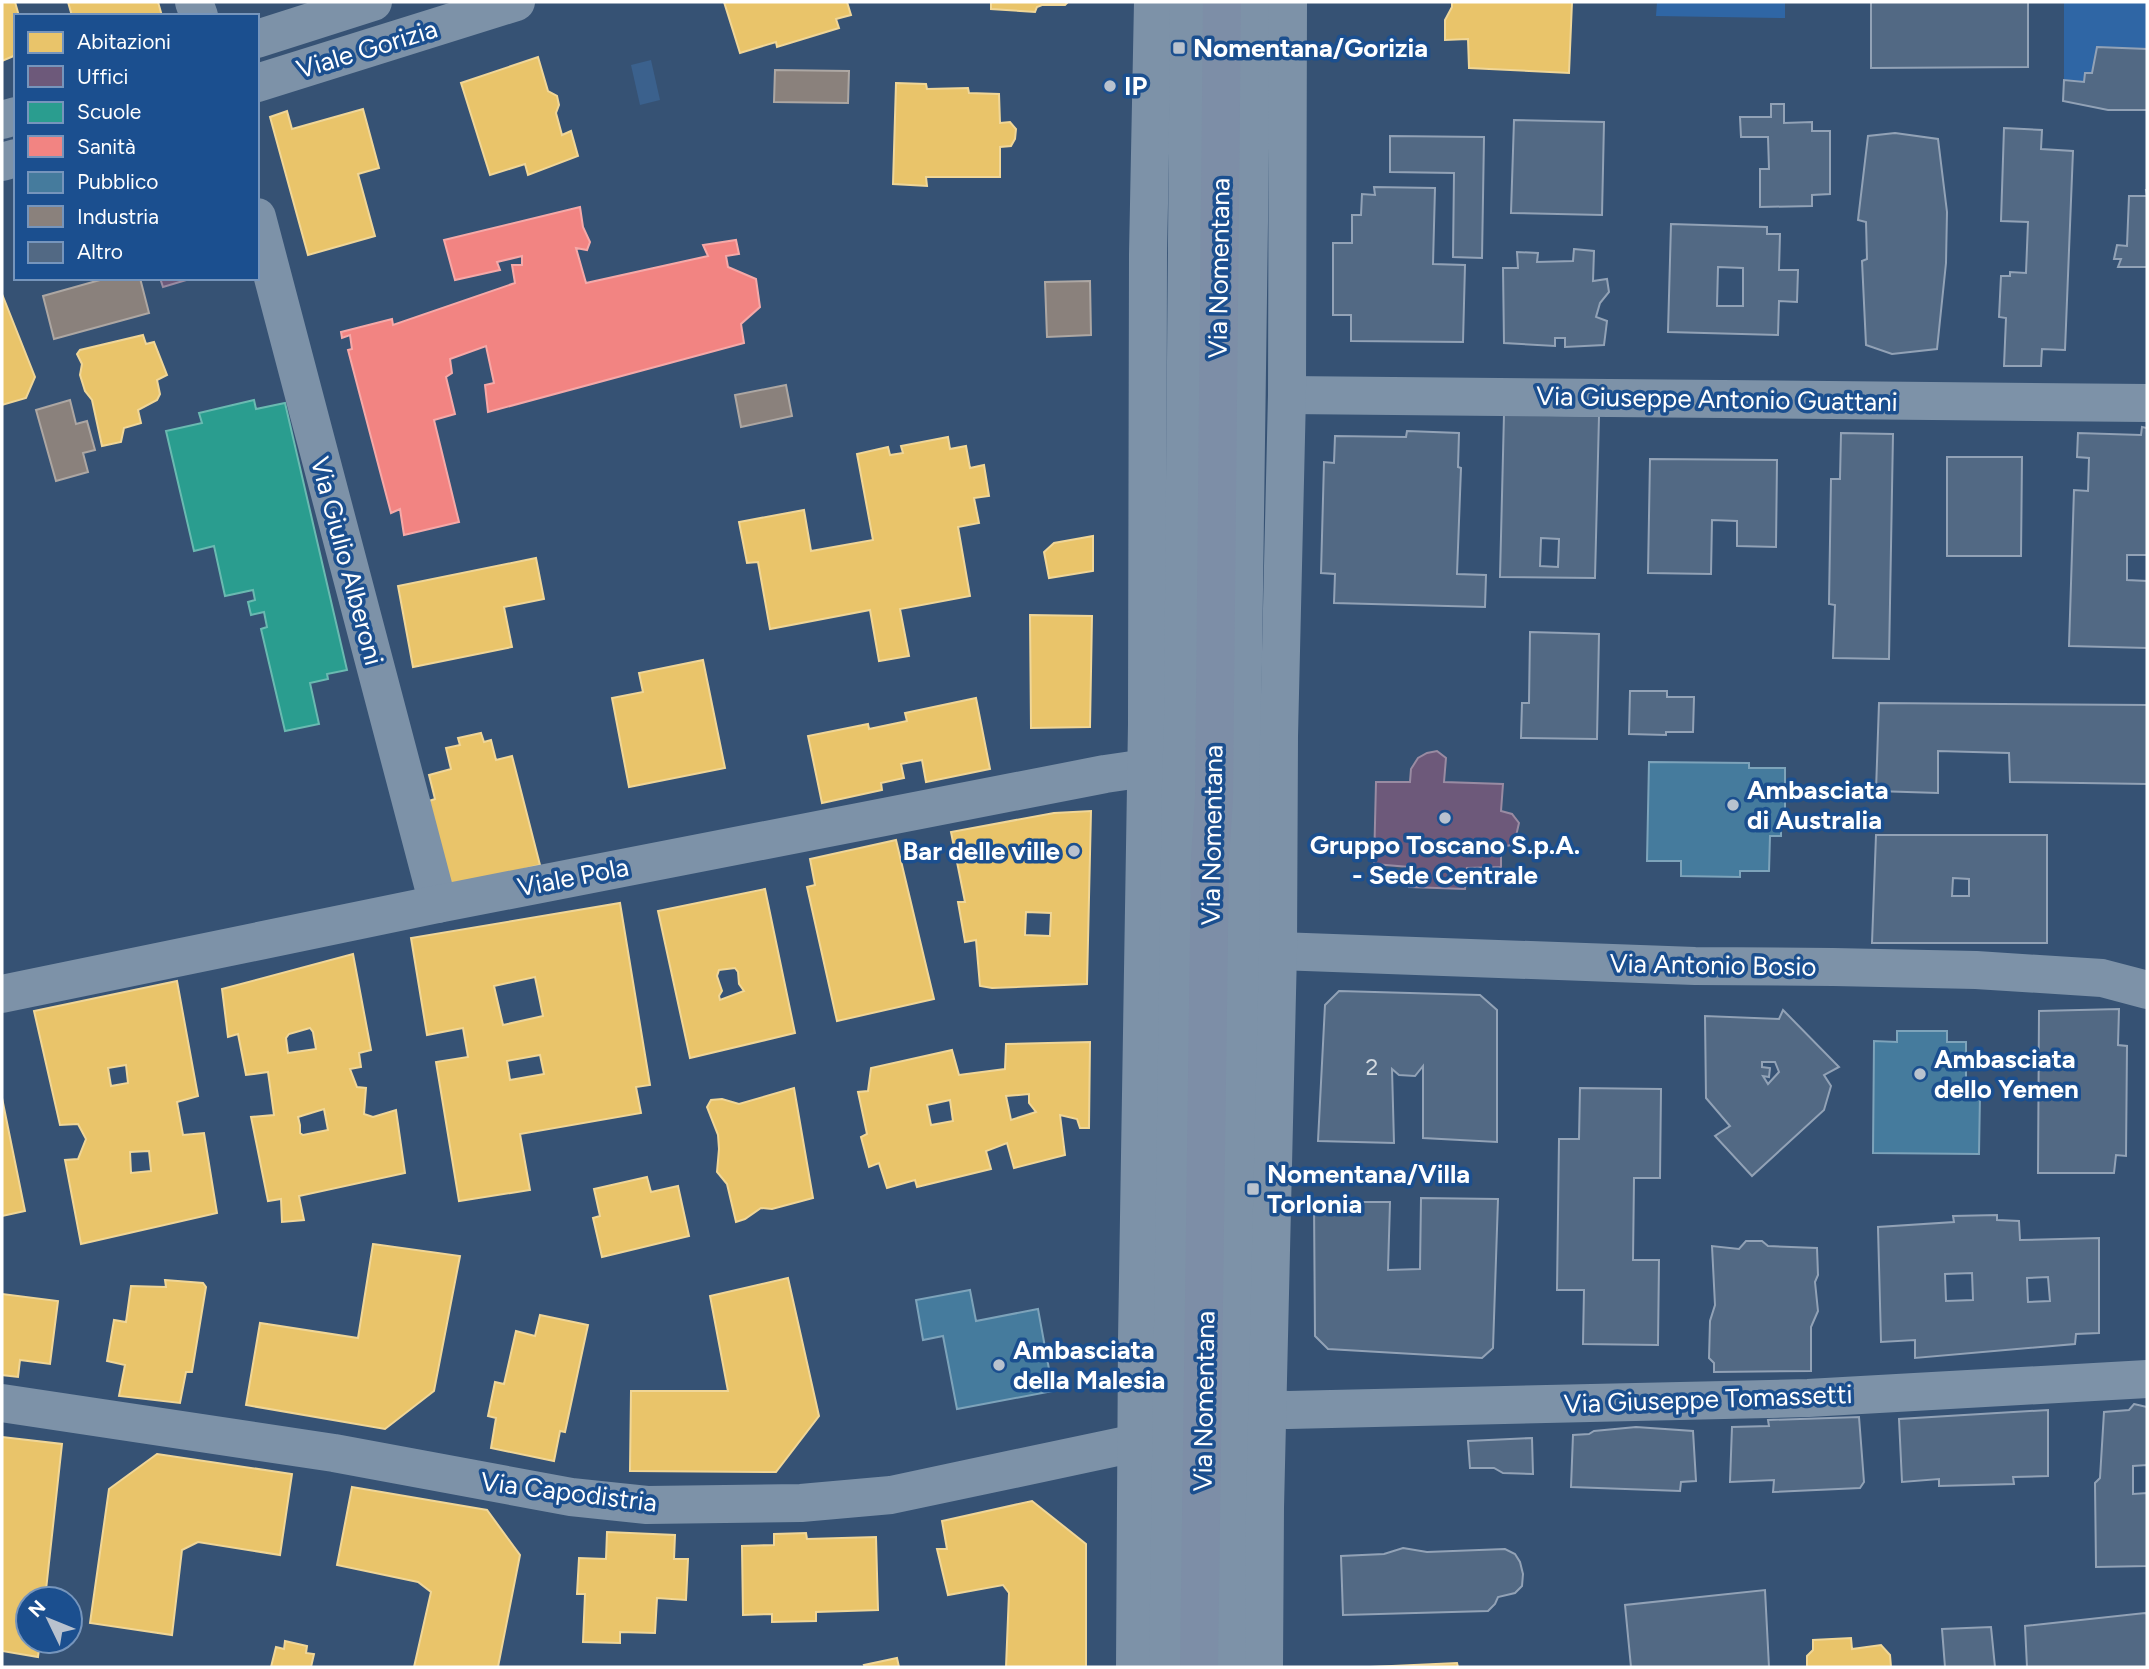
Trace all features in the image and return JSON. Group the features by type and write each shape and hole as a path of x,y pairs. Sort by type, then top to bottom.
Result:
{"main road":[{"name":"Via Nomentana","path":"1199,1667 1219,1398 1210,858 1222,2"}],"street":[{"name":"Viale Gorizia","path":"259,38 373,2"},
{"name":"Viale Gorizia","path":"259,82 444,13 516,2"},
{"path":"1135,1667 1146,768 1148,254 1153,2"},
{"name":"Via Nomentana","path":"1189,2 1184,707 1212,797"},
{"name":"Via Nomentana","path":"1212,797 1252,2"},
{"name":"Via Nomentana","path":"1168,1667 1219,1398 1278,951 1277,824 1286,395 1288,2"},
{"name":"Via Giulio Alberoni","path":"259,225 438,904"},
{"name":"Via Giuseppe Antonio Guattani","path":"1286,395 2147,402"},
{"path":"1146,768 1277,824"},
{"name":"Viale Pola","path":"2,993 438,904 1146,768"},
{"name":"Via Antonio Bosio","path":"1278,951 1681,966 1976,970 2102,978 2147,990"},
{"path":"1137,1341 1153,1363 1219,1398"},
{"name":"Via Giuseppe Tomassetti","path":"1219,1398 1808,1398 2147,1379"},
{"name":"Via Nomentana","path":"1219,1398 1230,1667"},
{"name":"Via Nomentana","path":"1219,1398 1264,1667"},
{"name":"Via Capodistria","path":"2,1403 297,1447 547,1494 647,1505 801,1503 891,1494 1136,1443"}],"shaded area":[{"path":"1657,2 1785,2 1785,18 1656,16"},
{"path":"2064,2 2147,2 2147,49 2097,47 2092,73 2085,73 2084,82 2064,80"},
{"path":"651,60 660,100 640,105 631,65"}],"building: Abitazioni":[{"path":"2,2 15,2 18,14 14,14 14,56 2,61"},
{"path":"68,2 158,2 161,14 71,14"},
{"path":"724,2 847,2 851,15 836,19 839,28 777,47 776,42 740,53"},
{"path":"991,2 1068,2 1065,5 1042,5 1037,7 1035,12 991,9"},
{"path":"1452,2 1572,2 1569,73 1469,68 1468,39 1445,40 1445,20"},
{"path":"538,57 548,91 557,96 559,105 556,113 562,135 571,131 578,156 528,175 525,164 490,175 461,83"},
{"path":"896,83 926,84 927,89 968,88 969,93 999,94 1000,123 1010,122 1016,129 1011,146 1000,147 1000,177 926,177 927,186 893,184"},
{"path":"363,109 379,168 358,174 375,236 308,255 270,117 287,111 292,129"},
{"path":"2,294 35,377 26,398 2,405"},
{"path":"143,335 146,344 154,342 167,375 157,380 160,394 157,400 138,410 141,423 124,428 121,442 102,446 92,400 85,391 80,375 82,364 77,354 80,350"},
{"path":"948,437 950,449 966,446 970,468 984,465 989,496 974,498 979,523 958,527 970,596 900,609 909,656 879,661 870,610 770,629 758,562 747,563 739,522 804,510 811,551 873,540 857,454 888,447 890,455 903,453 901,446"},
{"path":"1093,536 1093,571 1049,578 1044,552 1054,543"},
{"path":"536,558 544,599 504,607 512,647 413,667 398,586"},
{"path":"1030,615 1092,616 1090,727 1031,728"},
{"path":"703,660 725,768 629,787 612,698 643,692 639,673"},
{"path":"976,698 990,769 926,782 922,760 901,764 904,778 881,783 882,790 822,803 808,736 868,724 869,729 907,721 905,713"},
{"path":"481,733 484,742 491,740 496,760 512,756 540,865 451,888 429,801 435,799 429,775 451,769 446,748 460,745 458,738"},
{"path":"1091,811 1087,984 992,988 980,986 976,940 965,942 958,902 965,902 951,832 1054,813","holes":["1026,912 1051,913 1050,936 1025,935"]},
{"path":"896,840 934,999 837,1021 807,887 815,885 810,859"},
{"path":"765,889 795,1033 690,1058 658,911","holes":["735,968 739,984 744,991 720,1000 722,991 717,976 719,970"]},
{"path":"620,903 650,1085 636,1087 641,1113 520,1134 530,1190 459,1201 436,1062 468,1057 463,1028 427,1035 411,938","holes":["535,977 543,1016 503,1025 494,986","540,1055 544,1074 510,1080 507,1061"]},
{"path":"353,954 371,1050 359,1053 361,1067 350,1069 357,1087 366,1088 364,1114 373,1117 396,1110 405,1173 299,1196 304,1220 282,1222 281,1199 268,1201 251,1117 274,1115 268,1072 246,1075 238,1034 228,1037 222,989","holes":["310,1028 316,1049 288,1053 286,1038 289,1034","324,1109 328,1130 303,1135 300,1133 298,1117"]},
{"path":"177,981 198,1096 177,1102 183,1135 204,1133 217,1213 81,1244 65,1160 78,1159 86,1139 78,1124 60,1125 34,1011","holes":["126,1065 128,1083 111,1086 108,1068","149,1151 151,1171 131,1173 130,1152"]},
{"path":"1090,1042 1089,1128 1080,1128 1077,1119 1060,1115 1065,1155 1014,1168 1007,1143 986,1151 991,1169 917,1187 915,1180 887,1188 879,1163 869,1167 861,1137 867,1134 858,1092 868,1091 871,1068 952,1050 959,1075 1005,1069 1006,1044","holes":["1029,1094 1029,1103 1036,1112 1011,1120 1006,1096","950,1100 953,1121 931,1125 927,1105"]},
{"path":"794,1088 813,1198 772,1209 761,1208 736,1222 727,1184 717,1172 718,1135 707,1107 711,1100 722,1099 739,1104"},
{"path":"2,1098 25,1211 2,1216"},
{"path":"647,1177 651,1192 678,1186 689,1236 602,1257 593,1218 600,1216 594,1189"},
{"path":"373,1244 460,1256 434,1391 385,1429 246,1405 260,1323 358,1338"},
{"path":"788,1278 819,1416 776,1472 630,1471 631,1391 728,1391 710,1296"},
{"path":"165,1280 203,1283 206,1287 192,1372 186,1372 180,1403 119,1396 125,1365 107,1361 114,1320 126,1322 131,1286 166,1287"},
{"path":"2,1294 58,1301 50,1364 20,1360 18,1377 2,1375"},
{"path":"540,1315 588,1325 565,1432 560,1431 554,1461 491,1448 496,1418 488,1416 495,1382 504,1384 516,1331 535,1336"},
{"path":"2,1437 62,1444 47,1585 14,1585 14,1653 2,1651"},
{"path":"157,1454 292,1474 280,1555 198,1542 182,1550 172,1635 90,1623 109,1489"},
{"path":"352,1487 487,1510 520,1555 498,1667 414,1667 431,1592 418,1582 337,1565"},
{"path":"1032,1501 1086,1544 1086,1667 1006,1667 1009,1593 1003,1585 948,1595 937,1549 947,1549 942,1521"},
{"path":"607,1532 675,1535 674,1559 688,1559 686,1600 657,1598 655,1633 620,1632 620,1643 583,1642 585,1594 577,1594 579,1558 606,1559"},
{"path":"806,1533 807,1539 876,1537 878,1610 816,1612 816,1621 772,1622 772,1614 743,1615 742,1546 774,1545 774,1534"},
{"path":"1851,1638 1852,1649 1881,1645 1890,1655 1891,1667 1807,1667 1807,1656 1813,1650 1813,1640"},
{"path":"285,1641 307,1646 306,1653 314,1654 311,1667 271,1667 276,1647 284,1649"},
{"path":"897,1658 899,1667 864,1665"},
{"path":"1457,1663 1458,1667 1370,1667"}],"building: Uffici":[{"path":"161,280 186,280 163,287"},
{"name":"Gruppo Toscano S.p.A. - Sede Centrale","path":"1437,751 1446,758 1444,782 1503,784 1501,811 1512,814 1519,823 1511,845 1501,847 1501,867 1467,868 1465,889 1409,887 1409,867 1374,864 1376,782 1410,782 1411,769 1418,758"}],"building: Scuole":[{"path":"254,400 256,409 285,403 347,670 327,674 328,679 310,683 319,724 285,731 261,629 267,627 264,612 251,615 248,602 255,600 253,590 225,596 214,546 194,551 166,431 202,423 199,413"}],"building: Sanità":[{"path":"580,207 583,227 590,242 587,250 576,248 586,283 708,256 703,245 736,240 739,254 726,256 728,267 756,279 760,307 741,324 744,343 488,412 485,385 494,383 486,346 450,359 452,373 446,377 455,414 434,420 459,522 404,535 400,509 391,513 348,350 352,349 350,335 342,338 341,332 392,319 393,325 515,283 512,265 522,265 522,256 497,262 500,270 455,280 444,240"}],"building: Pubblico":[{"path":"1649,762 1749,763 1749,768 1785,768 1785,822 1781,822 1781,836 1770,836 1769,871 1740,871 1740,877 1681,876 1681,861 1647,861"},
{"name":"Ambasciata dello Yemen","path":"1897,1031 1947,1031 1947,1042 1966,1042 1966,1094 1980,1094 1979,1154 1873,1153 1874,1041 1897,1042"},
{"name":"Ambasciata della Malesia","path":"970,1290 976,1321 1038,1309 1053,1391 957,1409 943,1336 923,1340 916,1300"}],"building: Industria":[{"path":"775,70 849,71 848,103 774,102"},
{"path":"100,280 141,280 149,313 54,339 43,296"},
{"path":"1090,281 1091,335 1047,337 1045,282"},
{"path":"786,385 792,416 741,427 735,395"},
{"path":"70,400 76,424 87,421 95,450 83,453 88,472 56,481 36,410"}],"building: Altro":[{"path":"1871,2 2028,2 2028,67 1871,68"},
{"path":"2097,47 2147,49 2147,110 2108,110 2063,101 2064,80 2084,82 2085,73 2092,73"},
{"path":"1771,104 1784,104 1784,123 1812,122 1812,131 1830,131 1830,194 1812,195 1812,206 1760,207 1760,169 1769,169 1768,137 1741,137 1740,117 1771,117"},
{"path":"1514,120 1604,122 1602,215 1511,213"},
{"path":"2004,128 2042,130 2041,149 2073,151 2065,350 2042,349 2041,366 2004,366 2006,318 1999,317 2001,276 2010,276 2010,272 2026,273 2028,222 2001,221"},
{"path":"1895,133 1938,139 1947,212 1946,263 1937,349 1892,354 1866,345 1862,261 1867,259 1866,222 1858,220 1868,136"},
{"path":"1390,136 1484,137 1482,258 1453,257 1454,173 1390,172"},
{"path":"1374,187 1435,188 1433,264 1465,265 1463,342 1351,341 1351,315 1333,315 1333,243 1352,243 1352,215 1361,215 1362,194 1375,195"},
{"path":"2129,196 2147,196 2147,267 2118,267 2121,259 2114,259 2117,245 2127,246"},
{"path":"1671,224 1767,227 1767,234 1780,234 1779,270 1798,270 1797,302 1779,301 1778,335 1668,332","holes":["1718,267 1743,268 1743,306 1717,306"]},
{"path":"1574,249 1594,251 1593,281 1607,279 1609,292 1600,303 1596,317 1607,321 1604,345 1565,347 1565,338 1555,338 1555,346 1504,343 1503,268 1518,268 1517,252 1538,253 1537,262 1573,261"},
{"path":"1504,414 1599,416 1595,578 1500,577","holes":["1541,538 1559,539 1558,567 1540,566"]},
{"path":"2142,427 2147,428 2147,555 2127,555 2127,580 2147,581 2147,648 2069,646 2074,490 2088,491 2089,458 2077,457 2078,433 2141,435"},
{"path":"1407,431 1459,433 1458,467 1461,468 1457,574 1486,575 1485,607 1334,603 1335,574 1321,573 1324,462 1334,463 1335,436 1406,437"},
{"path":"1841,433 1893,434 1889,659 1833,658 1835,605 1829,604 1831,479 1840,479"},
{"path":"1947,457 2022,457 2021,556 1947,556"},
{"path":"1650,459 1777,460 1776,547 1737,546 1737,521 1712,520 1711,574 1648,573"},
{"path":"1530,632 1599,634 1597,739 1521,738 1522,703 1529,703"},
{"path":"1630,691 1667,691 1667,697 1694,697 1693,732 1666,732 1666,735 1629,734"},
{"path":"1879,703 2147,705 2147,784 2010,782 2009,753 1938,751 1938,793 1876,791"},
{"path":"1876,835 2047,835 2047,943 1872,943","holes":["1953,878 1969,879 1969,896 1952,896"]},
{"path":"1339,991 1480,995 1497,1010 1497,1142 1423,1138 1423,1066 1415,1076 1399,1075 1392,1069 1394,1143 1318,1141 1325,1005"},
{"path":"2119,1009 2118,1045 2127,1046 2126,1156 2116,1155 2114,1173 2038,1173 2039,1011"},
{"path":"1783,1010 1839,1067 1824,1075 1831,1086 1824,1110 1752,1176 1715,1136 1730,1126 1706,1098 1705,1016 1779,1019","holes":["1762,1062 1775,1062 1779,1072 1768,1084 1763,1076 1769,1077 1770,1068 1762,1067"]},
{"path":"1580,1088 1661,1089 1660,1178 1634,1178 1633,1260 1659,1260 1658,1345 1583,1344 1584,1290 1557,1290 1559,1139 1579,1139"},
{"path":"1421,1198 1498,1199 1493,1348 1482,1358 1328,1349 1315,1336 1314,1202 1390,1202 1388,1270 1420,1269"},
{"path":"1997,1215 1997,1220 2019,1221 2020,1240 2099,1238 2099,1333 2076,1334 2075,1344 1915,1358 1915,1340 1881,1342 1878,1227 1954,1222 1953,1216","holes":["1972,1273 1973,1300 1946,1301 1945,1274","2048,1277 2050,1301 2028,1302 2027,1278"]},
{"path":"1746,1241 1762,1241 1768,1246 1817,1248 1818,1275 1815,1282 1818,1311 1811,1327 1811,1371 1714,1372 1714,1363 1709,1358 1710,1321 1715,1305 1712,1246 1739,1249"},
{"path":"2134,1404 2147,1407 2147,1465 2133,1466 2133,1494 2147,1493 2147,1566 2096,1567 2095,1483 2100,1478 2104,1412 2129,1410"},
{"path":"2048,1410 2048,1476 2013,1477 2014,1484 1939,1486 1939,1479 1902,1482 1899,1419"},
{"path":"1859,1417 1864,1482 1860,1488 1773,1492 1774,1480 1730,1482 1732,1427 1769,1426 1768,1420"},
{"path":"1636,1427 1693,1431 1696,1481 1681,1482 1680,1491 1571,1487 1573,1435"},
{"path":"1532,1438 1533,1474 1503,1473 1494,1468 1470,1468 1468,1441"},
{"path":"1403,1548 1427,1552 1505,1549 1515,1554 1520,1562 1522,1586 1515,1593 1498,1597 1488,1611 1343,1615 1341,1556 1384,1554"},
{"path":"1765,1590 1769,1667 1631,1667 1625,1605"},
{"path":"2145,1613 2147,1667 2027,1667 2025,1626"},
{"path":"1991,1627 1995,1667 1945,1667 1942,1629"}],"place":[{"name":"Nomentana/Gorizia","path":"1179,48"},
{"name":"IP","path":"1110,86"},
{"name":"Ambasciata di Australia","path":"1733,805"},
{"name":"Gruppo Toscano S.p.A. - Sede Centrale","path":"1445,818"},
{"name":"Bar delle ville","path":"1074,851"},
{"name":"Ambasciata dello Yemen","path":"1920,1074"},
{"name":"Nomentana/Villa Torlonia","path":"1253,1189"},
{"name":"Ambasciata della Malesia","path":"999,1365"}]}
